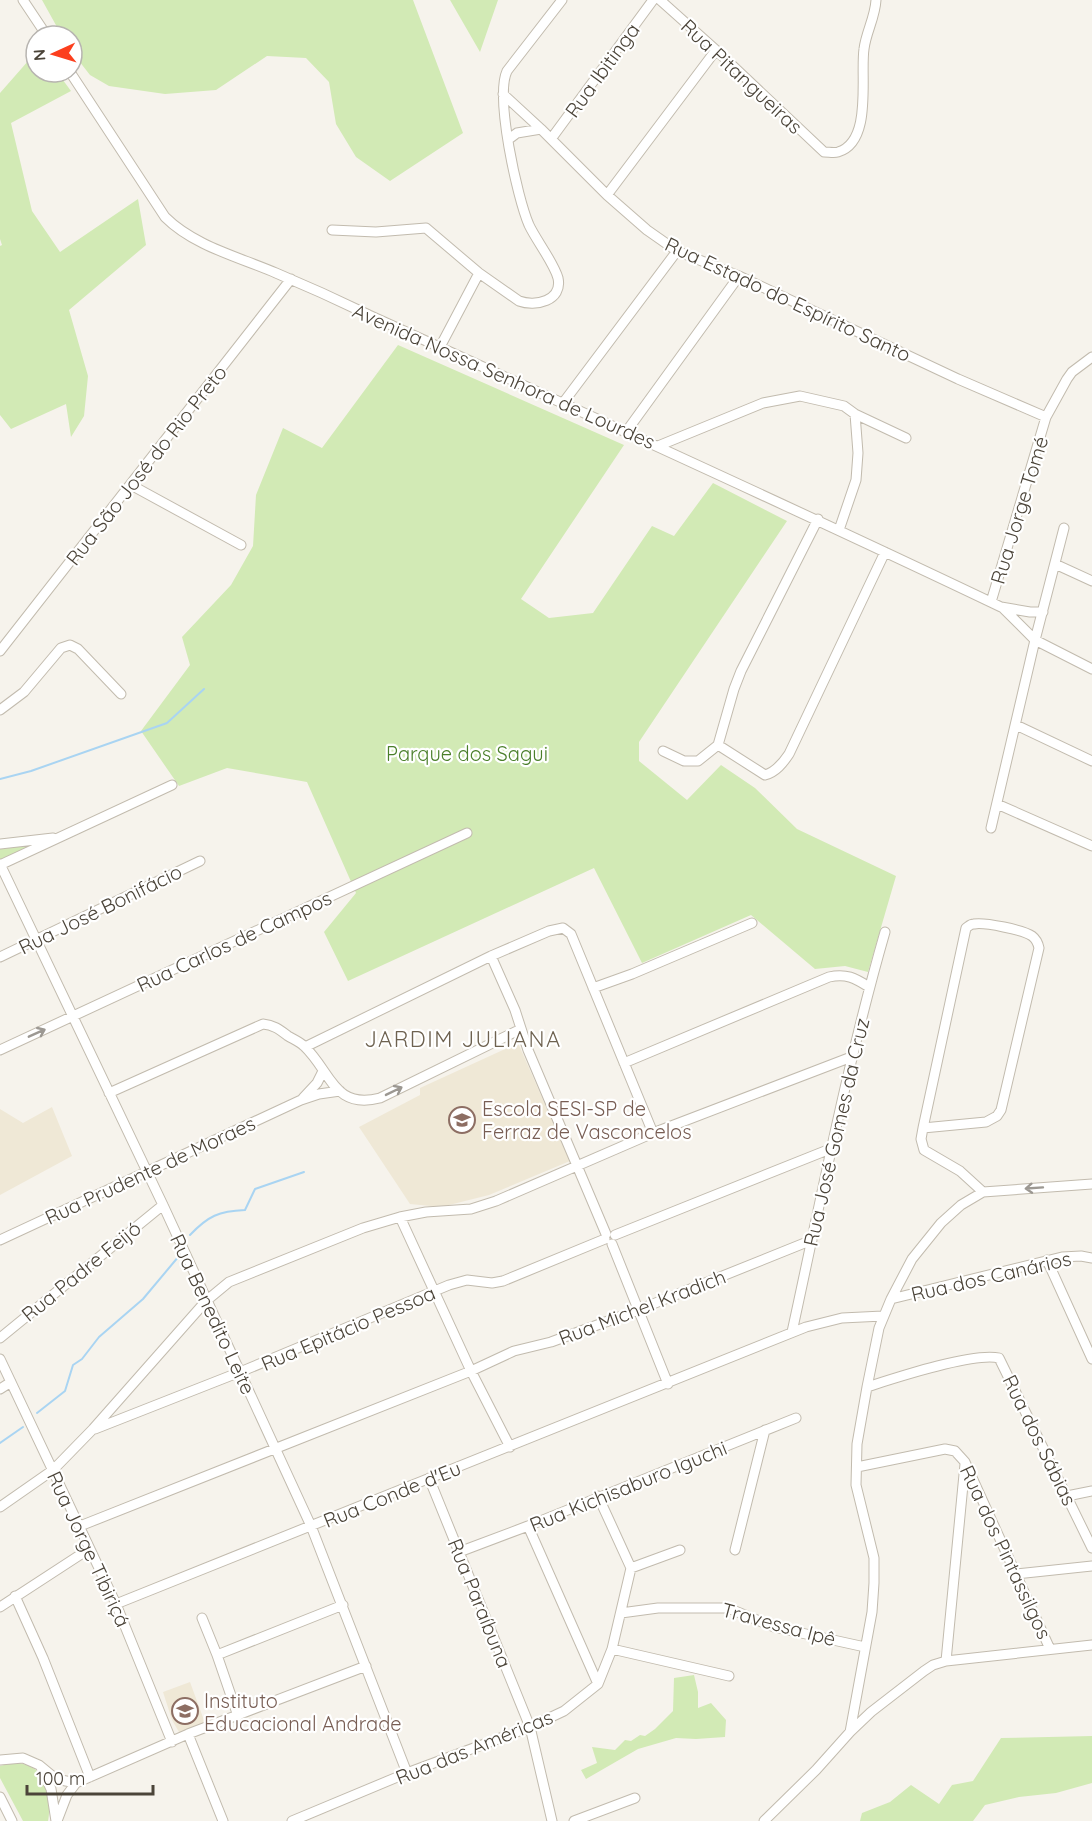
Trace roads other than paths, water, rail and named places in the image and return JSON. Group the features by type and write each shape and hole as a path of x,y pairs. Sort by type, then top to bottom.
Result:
{"street":[{"path":"23,0 38,24"},
{"path":"332,230 376,232 426,228 479,273 519,301 526,304 539,304 556,292 558,278 524,210 509,139 503,94 507,71 562,0"},
{"name":"Rua Ibitinga","path":"551,139 653,0"},
{"name":"Rua Pitangueiras","path":"660,0 825,152 838,152 845,148 856,133 862,118 864,50 874,17 876,0"},
{"path":"607,195 716,50"},
{"name":"Avenida Nossa Senhora de Lourdes","path":"78,84 159,208 175,227 190,237 291,279 564,403 818,519 1001,607"},
{"name":"Rua Estado do Espírito Santo","path":"503,94 607,195 646,230 677,251 739,276 958,379 1046,417"},
{"path":"509,139 517,133 541,129"},
{"path":"564,403 677,251"},
{"path":"440,347 479,273"},
{"path":"626,432 739,276"},
{"name":"Rua São José do Rio Preto","path":"0,651 291,279"},
{"name":"Rua Jorge Tomé","path":"991,602 1046,417 1072,372 1092,357"},
{"path":"658,446 763,403 800,396 844,406 855,414 906,438"},
{"path":"839,530 856,480 858,453 855,414"},
{"path":"131,485 241,545"},
{"path":"663,751 684,761 692,762 705,758 718,745 741,671 818,519"},
{"path":"991,828 1064,528"},
{"path":"718,745 764,774 774,770 789,754 885,552"},
{"path":"1055,564 1092,581"},
{"path":"1001,607 1043,612"},
{"path":"1001,607 1035,640 1092,669"},
{"path":"0,710 24,692 58,650 66,645 73,645 121,694"},
{"path":"1016,725 1092,761"},
{"path":"0,865 172,785"},
{"path":"997,804 1092,846"},
{"name":"Rua Carlos de Campos","path":"0,1050 467,833"},
{"path":"0,844 61,837"},
{"name":"Rua José Bonifácio","path":"0,957 200,861"},
{"name":"Rua Benedito Leite","path":"0,865 38,940 163,1205 311,1526 407,1773"},
{"path":"593,988 752,923"},
{"path":"923,1128 991,1120 1002,1110 1039,948 1031,935 1026,932 978,924 966,928 923,1128 921,1139 924,1150 960,1171 983,1192"},
{"path":"305,1047 491,956 549,931 564,928 570,934 653,1133"},
{"name":"Rua José Gomes da Cruz","path":"792,1332 830,1149 869,987 885,932"},
{"path":"491,956 668,1384"},
{"path":"624,1063 830,977 842,974 869,987"},
{"path":"109,1093 263,1024 278,1028 305,1047 340,1092 360,1101 380,1098 521,1029"},
{"path":"0,1507 53,1470 93,1430 206,1301 222,1287 239,1278 363,1228 400,1216 474,1208 579,1167 653,1133 854,1056"},
{"name":"Rua Prudente de Moraes","path":"301,1100 315,1086 323,1071"},
{"name":"Rua Prudente de Moraes","path":"0,1240 301,1100 319,1094 340,1092"},
{"name":"Rua Epitácio Pessoa","path":"93,1430 434,1292 467,1280 503,1281 830,1149"},
{"path":"850,1732 872,1612 874,1558 856,1485 857,1444 883,1316 912,1259 940,1224 961,1205 983,1192 1092,1184"},
{"name":"Rua Padre Feijó","path":"0,1338 163,1205"},
{"path":"400,1216 471,1371 510,1447"},
{"name":"Rua Michel Kradich","path":"80,1526 471,1371 514,1351 551,1342 638,1310 812,1240"},
{"name":"Rua dos Canários","path":"891,1299 1047,1260 1070,1256 1092,1258"},
{"path":"1047,1260 1092,1359"},
{"name":"Rua Conde d'Eu","path":"116,1604 668,1384 792,1332 831,1320 883,1316"},
{"name":"Rua dos Sábias","path":"867,1387 956,1362 989,1357 999,1358 1092,1548"},
{"name":"Rua Jorge Tibiriçá","path":"0,1359 116,1604 172,1742"},
{"path":"0,1389 11,1382"},
{"name":"Rua Kichisaburo Iguchi","path":"459,1552 796,1418"},
{"path":"735,1550 765,1430"},
{"name":"Rua dos Pintassilgos","path":"857,1467 945,1449 955,1451 965,1462 1050,1649"},
{"path":"946,1661 965,1462"},
{"name":"Rua Paraíbuna","path":"429,1478 530,1727 552,1821"},
{"path":"1067,1496 1092,1491"},
{"path":"598,1496 631,1568 680,1550"},
{"path":"528,1526 598,1684"},
{"path":"0,1607 89,1549"},
{"path":"1016,1574 1092,1566"},
{"name":"Rua das Américas","path":"292,1821 407,1773 530,1727 564,1711 598,1684 612,1649 631,1568"},
{"path":"15,1596 43,1658 90,1777"},
{"path":"217,1655 343,1605"},
{"name":"Travessa Ipê","path":"621,1613 658,1608 728,1608 774,1627 866,1647"},
{"path":"202,1618 238,1716"},
{"path":"764,1821 871,1712 933,1665 946,1661 1092,1645"},
{"path":"612,1649 729,1676"},
{"path":"56,1821 66,1795 76,1783 188,1734 366,1666"},
{"path":"188,1734 223,1821"},
{"path":"0,1760 23,1758 39,1765 56,1779 76,1783"},
{"path":"39,1765 51,1789 56,1821"},
{"path":"0,1797 12,1821"},
{"path":"574,1821 634,1797"}],"waterway":[{"path":"0,779 31,771 167,723 204,689"},
{"path":"190,1235 214,1216 245,1210 255,1189 304,1172"},
{"path":"37,1413 65,1391 73,1365 82,1359 99,1337 143,1299 179,1256"},
{"path":"0,1443 23,1427"}],"place":[{"name":"Escola SESI-SP de Ferraz de Vasconcelos","path":"462,1120"},
{"name":"Instituto Educacional Andrade","path":"185,1711"}],"district":[{"name":"JARDIM JULIANA","path":"463,1039"}],"park label":[{"name":"Parque dos Sagui","path":"467,753"}]}
